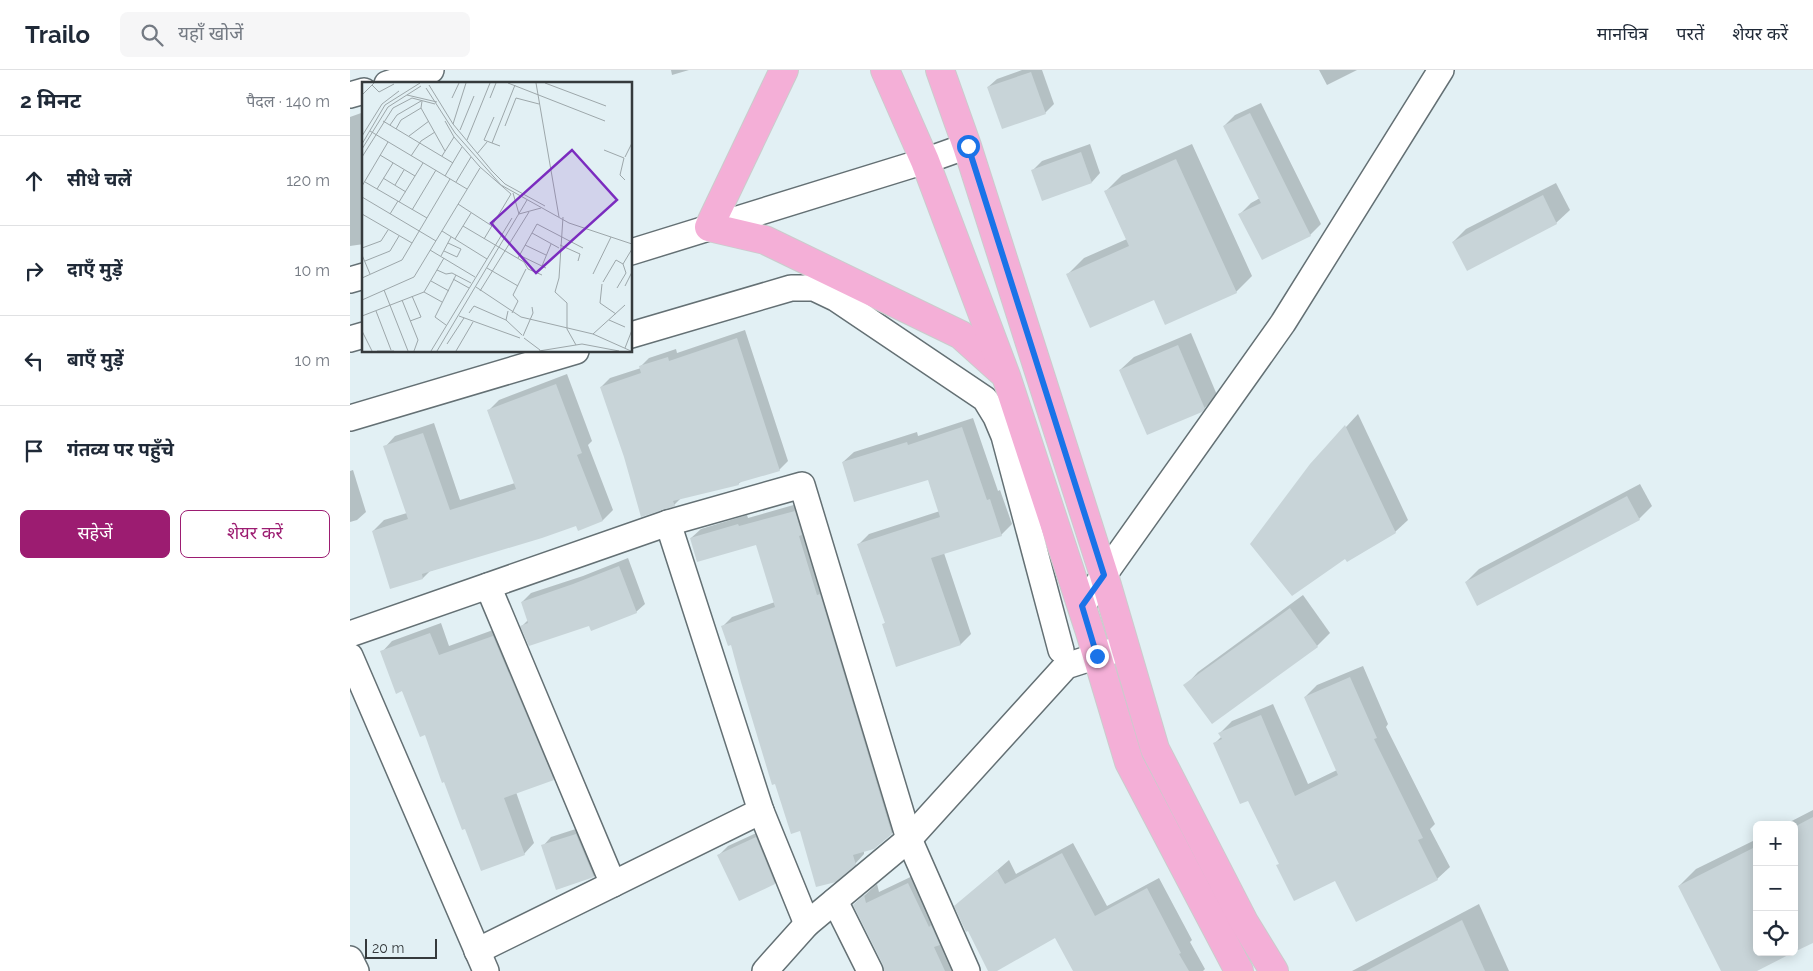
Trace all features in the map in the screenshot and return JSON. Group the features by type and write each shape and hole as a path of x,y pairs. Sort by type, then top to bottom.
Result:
{"main road":[{"path":"784,70 710,227 765,240 961,335 1006,376"},
{"path":"885,70 925,161 1006,376 1082,606 1129,762 1239,971"},
{"path":"940,70 968,146 1104,575 1155,749 1244,922 1274,971"},
{"path":"1220,934 1244,922"}],"street":[{"path":"392,82 431,70"},
{"path":"1082,606 1283,323 1441,70"},
{"path":"632,252 968,146"},
{"path":"632,335 792,288 814,288 835,298 984,399 996,417 1004,436 1061,650"},
{"path":"350,418 573,352"},
{"path":"350,634 668,523 802,485 909,839 967,971"},
{"path":"668,523 761,811 806,924"},
{"path":"488,586 612,884"},
{"path":"765,971 806,924 909,839 1066,666 1125,647"},
{"path":"350,656 482,961 612,884 761,811"},
{"path":"835,900 870,971"},
{"path":"350,959 356,971"}],"building":[{"path":"1031,72 1046,114 1002,129 987,87"},
{"path":"1250,113 1311,236 1262,260 1238,214 1261,203 1223,126"},
{"path":"1081,152 1092,183 1042,201 1031,170"},
{"path":"1176,159 1237,293 1165,325 1154,300 1090,328 1066,274 1129,246 1104,191"},
{"path":"1543,195 1557,224 1467,271 1452,242"},
{"path":"737,338 780,471 738,483 739,485 673,501 675,506 641,517 624,457 600,387 641,373 639,366 668,357 669,361"},
{"path":"1178,345 1205,409 1202,412 1147,435 1119,370"},
{"path":"556,384 582,453 577,455 603,521 578,531 576,526 422,574 423,579 390,589 372,531 408,519 383,446 423,433 450,510 516,489 487,410"},
{"path":"1345,425 1396,533 1347,562 1345,559 1292,596 1250,544 1310,464"},
{"path":"962,427 987,500 990,499 1002,536 931,558 961,645 896,667 882,624 885,623 857,544 940,517 928,480 854,502 842,462 907,442 908,445"},
{"path":"1627,496 1640,520 1477,606 1465,582"},
{"path":"795,511 802,535 799,536 817,595 820,594 892,834 874,849 853,855 856,865 836,882 816,887 800,831 791,834 775,784 772,785 731,645 728,646 721,626 775,607 756,545 697,562 690,538 738,524 739,526"},
{"path":"619,566 637,613 591,631 589,626 529,646 520,626 528,623 521,602"},
{"path":"1290,608 1318,647 1212,724 1183,685"},
{"path":"430,633 439,655 493,636 554,780 504,798 525,855 481,871 465,829 462,830 444,782 442,783 425,735 420,737 402,691 396,694 380,651"},
{"path":"1350,677 1377,738 1374,739 1423,838 1418,840 1438,880 1356,922 1335,881 1294,901 1276,865 1279,864 1248,801 1240,804 1213,743 1222,739 1218,733 1261,715 1295,796 1338,775 1304,697"},
{"path":"1813,817 1813,943 1798,950 1798,866 1798,825"},
{"path":"576,834 594,877 556,890 541,845"},
{"path":"756,837 775,884 739,901 717,855"},
{"path":"1753,848 1753,956 1786,956 1757,971 1721,971 1678,886"},
{"path":"1062,853 1095,916 1147,888 1189,971 1073,971 1055,938 997,971 988,971 954,906 997,870 1005,884"},
{"path":"908,883 929,927 931,925 940,945 934,947 945,971 884,971 883,965 853,905 864,895 866,903"},
{"path":"1462,920 1485,971 1366,971"}],"route":[{"path":"968,146 1104,575 1082,606 1097,656"}]}
